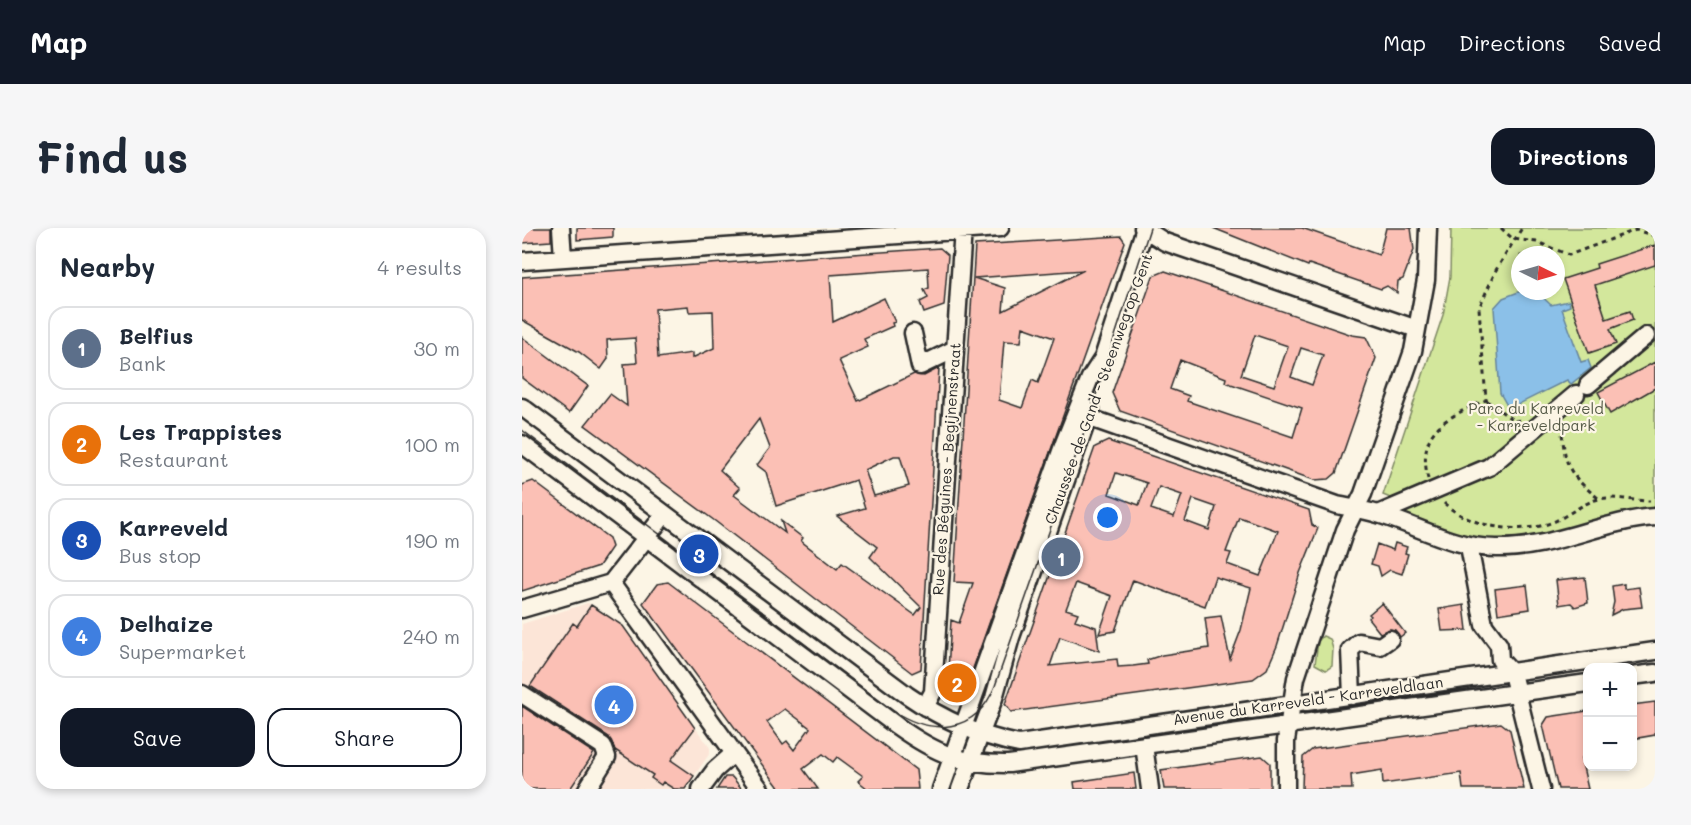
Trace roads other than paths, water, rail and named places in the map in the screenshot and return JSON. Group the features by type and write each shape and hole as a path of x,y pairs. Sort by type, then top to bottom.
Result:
{"street":[{"path":"561,228 563,258"},
{"path":"522,261 865,232 1000,228"},
{"path":"1286,789 1286,741 1296,678 1354,509 1363,494 1406,373 1426,280 1430,241 1428,228"},
{"name":"Rue des Béguines - Begijnenstraat","path":"925,707 933,692 963,229"},
{"path":"1149,230 1165,242 1417,329"},
{"name":"Chaussée de Gand - Steenweg op Gent","path":"941,789 1082,415 1111,361 1149,230"},
{"path":"913,333 920,366 955,349"},
{"path":"1378,514 1490,467 1646,336"},
{"name":"Avenue du Karreveld - Karreveldlaan","path":"522,407 664,515 925,707 980,735 1019,744 1352,696 1492,673 1512,674 1655,651"},
{"path":"1082,415 1354,509 1378,514 1469,546 1506,548 1555,542 1636,518 1655,517"},
{"name":"Chaussée de Gand - Steenweg op Gent","path":"960,789 994,698 1082,415"},
{"path":"522,466 528,449"},
{"name":"Avenue du Karreveld - Karreveldlaan","path":"528,449 897,726 928,748 952,757 1009,764 1583,684"},
{"path":"522,609 611,583 664,515"},
{"path":"1469,546 1484,625 1499,645 1500,660 1512,674 1541,789"},
{"path":"611,583 760,789"},
{"path":"1352,696 1350,650 1359,642 1380,646 1390,639"},
{"path":"1637,675 1655,673"},
{"path":"522,694 603,746 607,757 587,789"},
{"path":"1144,745 1150,789"},
{"path":"701,789 715,770 733,754"}],"water":[{"path":"1511,295 1511,300 1546,300 1551,305 1569,301 1570,306 1562,309 1581,362 1588,360 1591,368 1571,384 1567,380 1509,409 1500,393 1494,308 1503,298"}],"tram line":[{"path":"522,430 892,710 922,724 951,726 964,722 976,714 987,702 995,686 1082,438 1150,228"}],"place":[{"name":"Karreveld","path":"699,554"},
{"name":"Belfius","path":"1061,557"},
{"name":"Les Trappistes","path":"957,683"},
{"name":"Delhaize","path":"614,705"}],"park label":[{"name":"Parc du Karreveld - Karreveldpark","path":"1536,418"}]}
